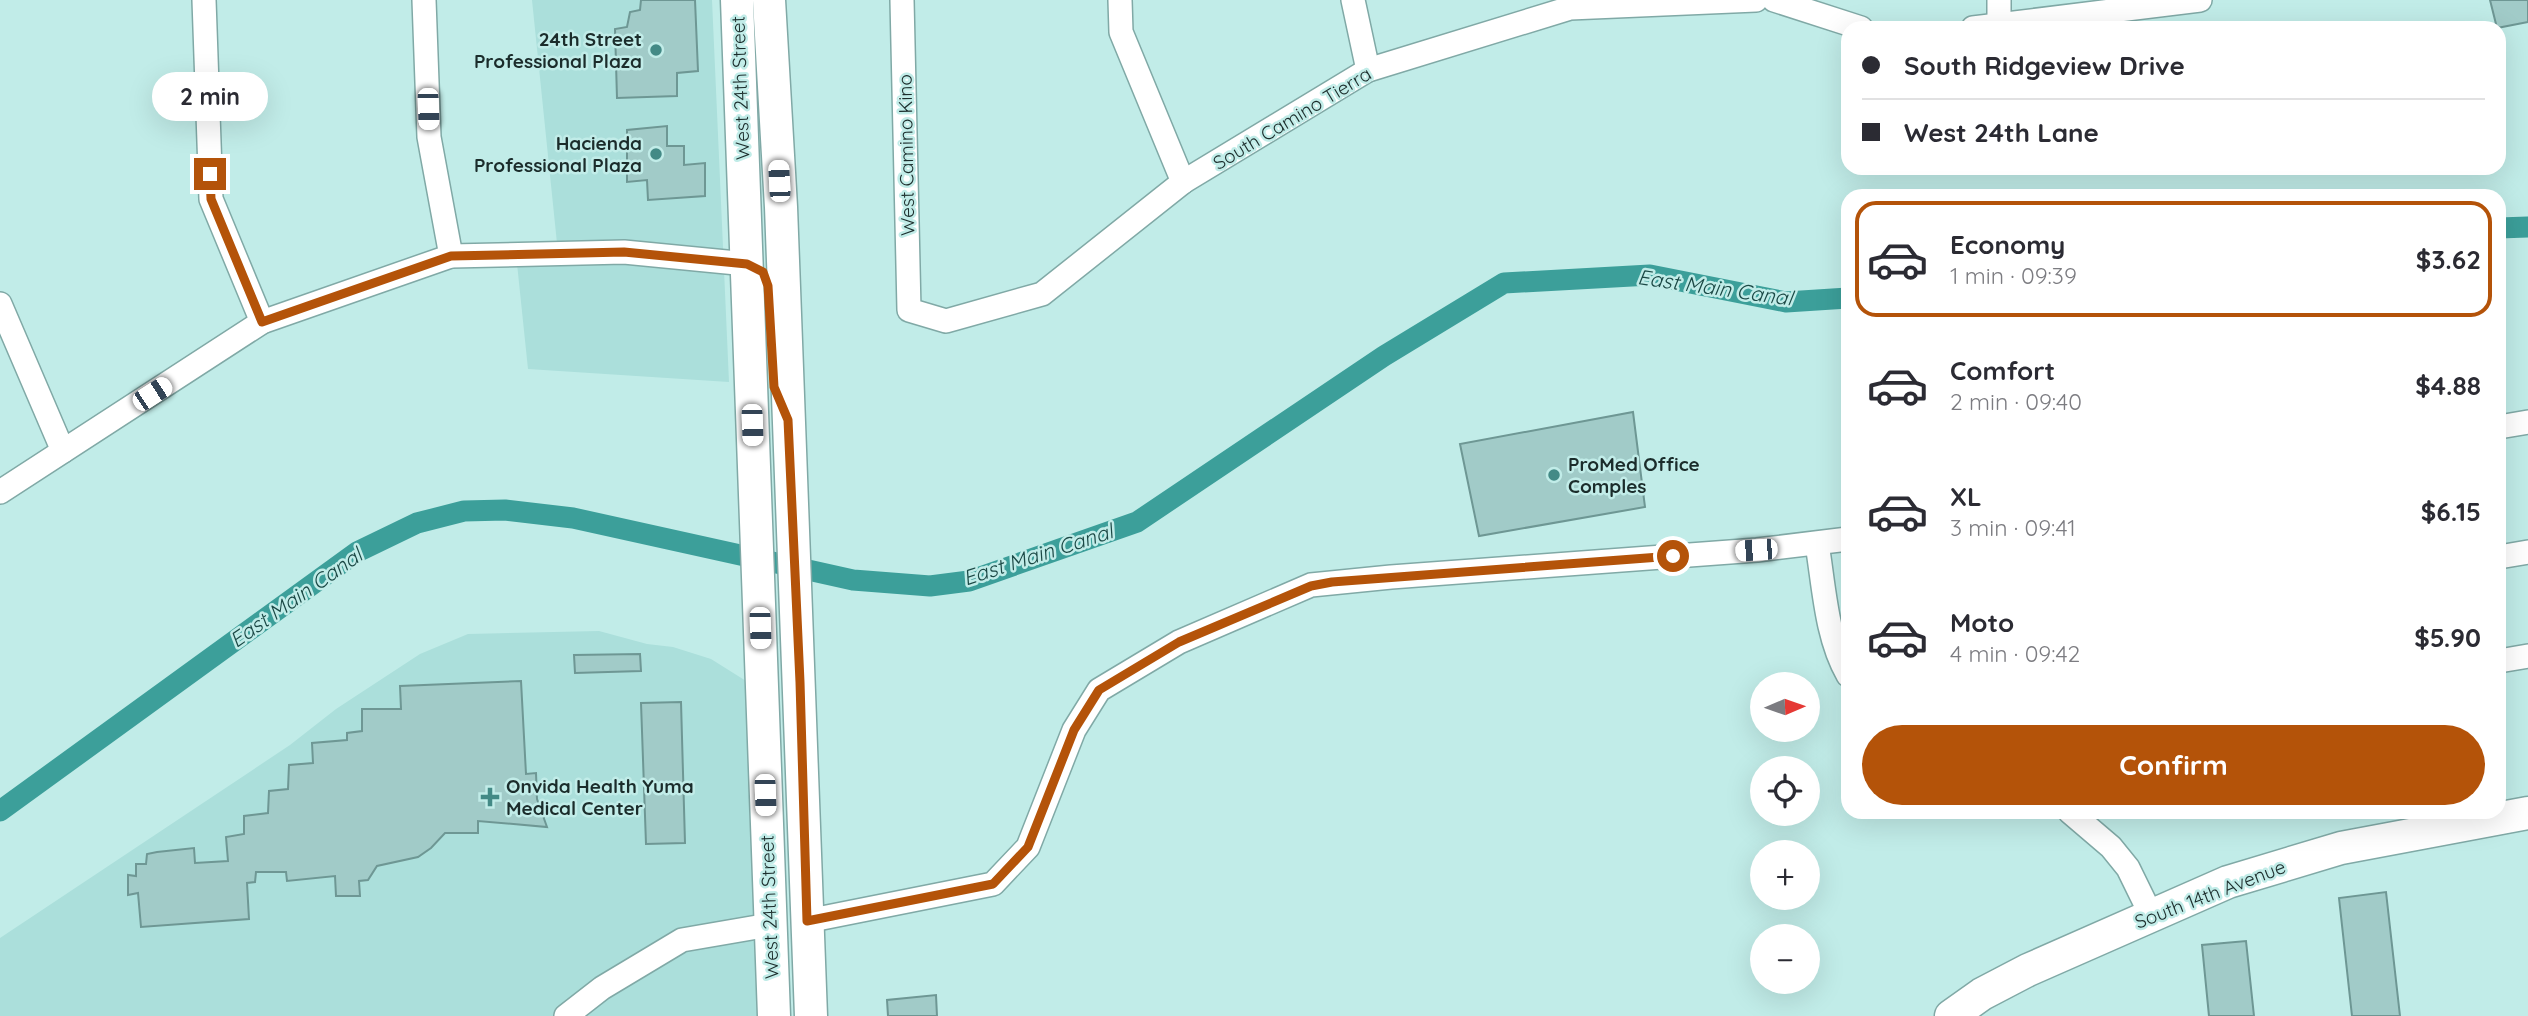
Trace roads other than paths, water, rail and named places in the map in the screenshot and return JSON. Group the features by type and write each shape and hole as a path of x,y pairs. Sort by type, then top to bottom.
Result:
{"main road":[{"name":"West 24th Street","path":"737,0 774,1016"},
{"name":"West 24th Street","path":"769,0 781,207 811,1016"},
{"path":"747,264 763,272 768,286 774,387 788,420"},
{"name":"South 14th Avenue","path":"2506,817 2528,813"},
{"name":"South 14th Avenue","path":"1951,1016 1982,994 2028,970 2228,882 2341,848 2496,819"},
{"path":"769,925 807,921"}],"street":[{"path":"204,0 211,199 262,322"},
{"path":"424,0 429,137 451,256"},
{"name":"West Camino Kino","path":"902,0 909,310"},
{"path":"1120,0 1121,32 1183,182"},
{"path":"1353,0 1368,70"},
{"name":"South Camino Tierra","path":"909,310 946,321 1042,294 1183,182 1368,70 1570,4 1756,0"},
{"path":"1774,0 1841,22"},
{"path":"1998,0 1999,21"},
{"path":"2038,21 2200,0"},
{"path":"0,492 262,322 451,256 624,252 747,264"},
{"path":"0,304 63,451"},
{"path":"2506,426 2528,422"},
{"path":"807,921 993,884 1028,847 1074,730 1099,690 1179,642 1311,586 1391,577 1817,544 1841,539"},
{"path":"1817,544 1830,620 1841,663"},
{"path":"2506,556 2528,552"},
{"path":"2506,660 2528,656"},
{"path":"2078,819 2111,847 2127,868 2151,915"},
{"path":"566,1016 602,988 682,940 769,925"}],"waterway":[{"name":"East Main Canal","path":"2506,228 2528,227"},
{"name":"East Main Canal","path":"0,811 357,552 417,523 464,511 505,510 573,518 853,580 930,586 969,581 1137,522 1384,356 1504,283 1650,275 1786,302 1841,298"}],"place":[{"name":"24th Street Professional Plaza","path":"656,50"},
{"name":"Hacienda Professional Plaza","path":"656,154"},
{"name":"ProMed Office Comples","path":"1554,475"},
{"name":"Onvida Health Yuma Medical Center","path":"490,797"}]}
